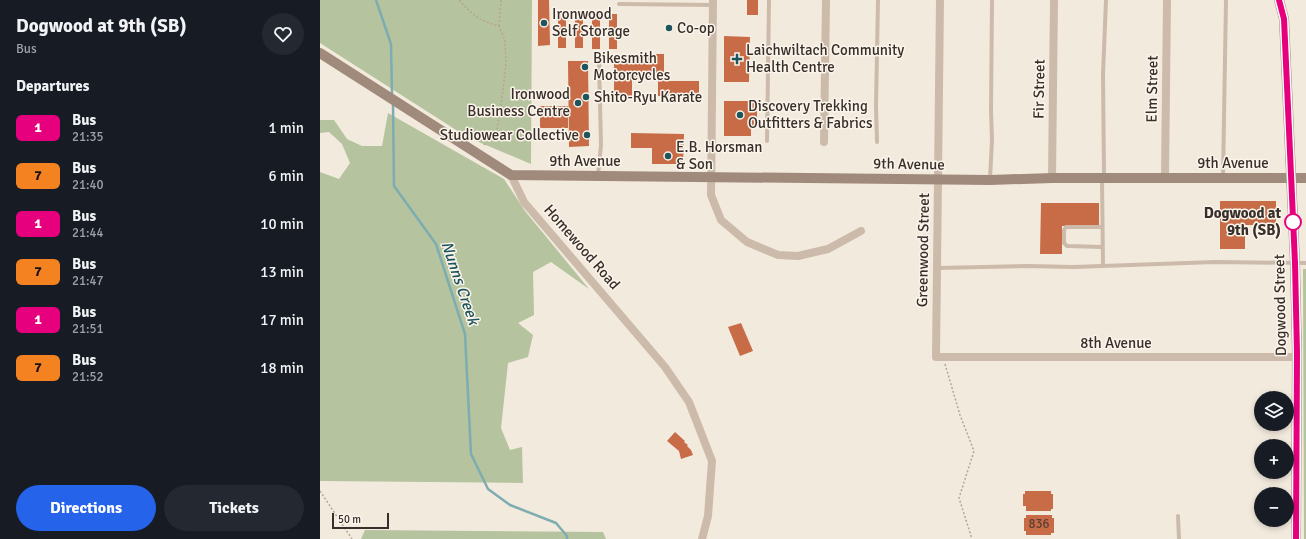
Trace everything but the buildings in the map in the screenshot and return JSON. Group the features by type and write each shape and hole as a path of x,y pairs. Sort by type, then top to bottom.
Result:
{"main road":[{"name":"Dogwood Street","path":"1278,0 1284,19 1295,263 1297,357 1296,539"},
{"path":"320,53 511,176"},
{"name":"9th Avenue","path":"511,176 711,176 938,180 1165,177 1306,178"}],"street":[{"path":"824,142 826,0"},
{"name":"Greenwood Street","path":"940,0 937,268 940,357"},
{"name":"Fir Street","path":"1052,178 1054,0"},
{"name":"Elm Street","path":"1165,177 1167,0"},
{"path":"713,3 711,196 721,220 747,242 778,255 798,256 828,249 861,231"},
{"name":"Homewood Road","path":"511,176 524,202 665,367 689,402 712,461 708,516 702,539"},
{"name":"8th Avenue","path":"940,357 1297,357"}],"lane":[{"path":"767,141 769,0"},
{"path":"877,142 876,106 878,0"},
{"path":"990,180 992,140 992,0"},
{"path":"1102,266 1103,74 1106,0"},
{"path":"1223,178 1226,0"},
{"path":"619,4 713,3"},
{"path":"598,176 601,145 599,58"},
{"path":"1102,227 1066,227 1064,230 1064,244 1067,246 1102,247"},
{"path":"937,268 1102,266 1215,262 1306,263"},
{"path":"1178,516 1179,539"}],"path":[{"path":"459,0 470,12 485,22 499,26"},
{"path":"484,145 497,128 506,64 505,40 499,26 500,0"},
{"path":"940,357 974,451 960,498 972,539"},
{"path":"320,491 352,539"}],"green space":[{"path":"320,0 532,0 531,164 467,137 320,43"},
{"path":"388,113 504,179 525,211 589,289 551,262 533,272 534,315 518,323 533,335 528,357 508,363 501,428 510,450 522,447 523,483 320,481 320,172 339,179 350,163 342,144 329,132 320,133 320,120 334,120 347,139 362,146 382,146"},
{"path":"1303,269 1306,269 1306,539 1304,539"},
{"path":"365,530 603,532 606,539 361,539"}],"waterway":[{"name":"Nunns Creek","path":"376,0 391,44 392,95"},
{"name":"Nunns Creek","path":"393,104 394,186 436,244 465,334 471,454 488,489 510,505 556,523 567,536 567,539"}],"bus line":[{"name":"1","path":"1279,0 1284,19 1295,263 1297,353 1296,539"}],"place":[{"name":"Ironwood Self Storage","path":"544,23"},
{"name":"Co-op","path":"669,28"},
{"name":"Laichwiltach Community Health Centre","path":"737,59"},
{"name":"Bikesmith Motorcycles","path":"585,67"},
{"name":"Shito-Ryu Karate","path":"586,97"},
{"name":"Ironwood Business Centre","path":"578,103"},
{"name":"Discovery Trekking Outfitters & Fabrics","path":"740,115"},
{"name":"Studiowear Collective","path":"587,135"},
{"name":"E.B. Horsman & Son","path":"668,156"},
{"name":"Dogwood at 9th (SB)","path":"1293,222"}]}
